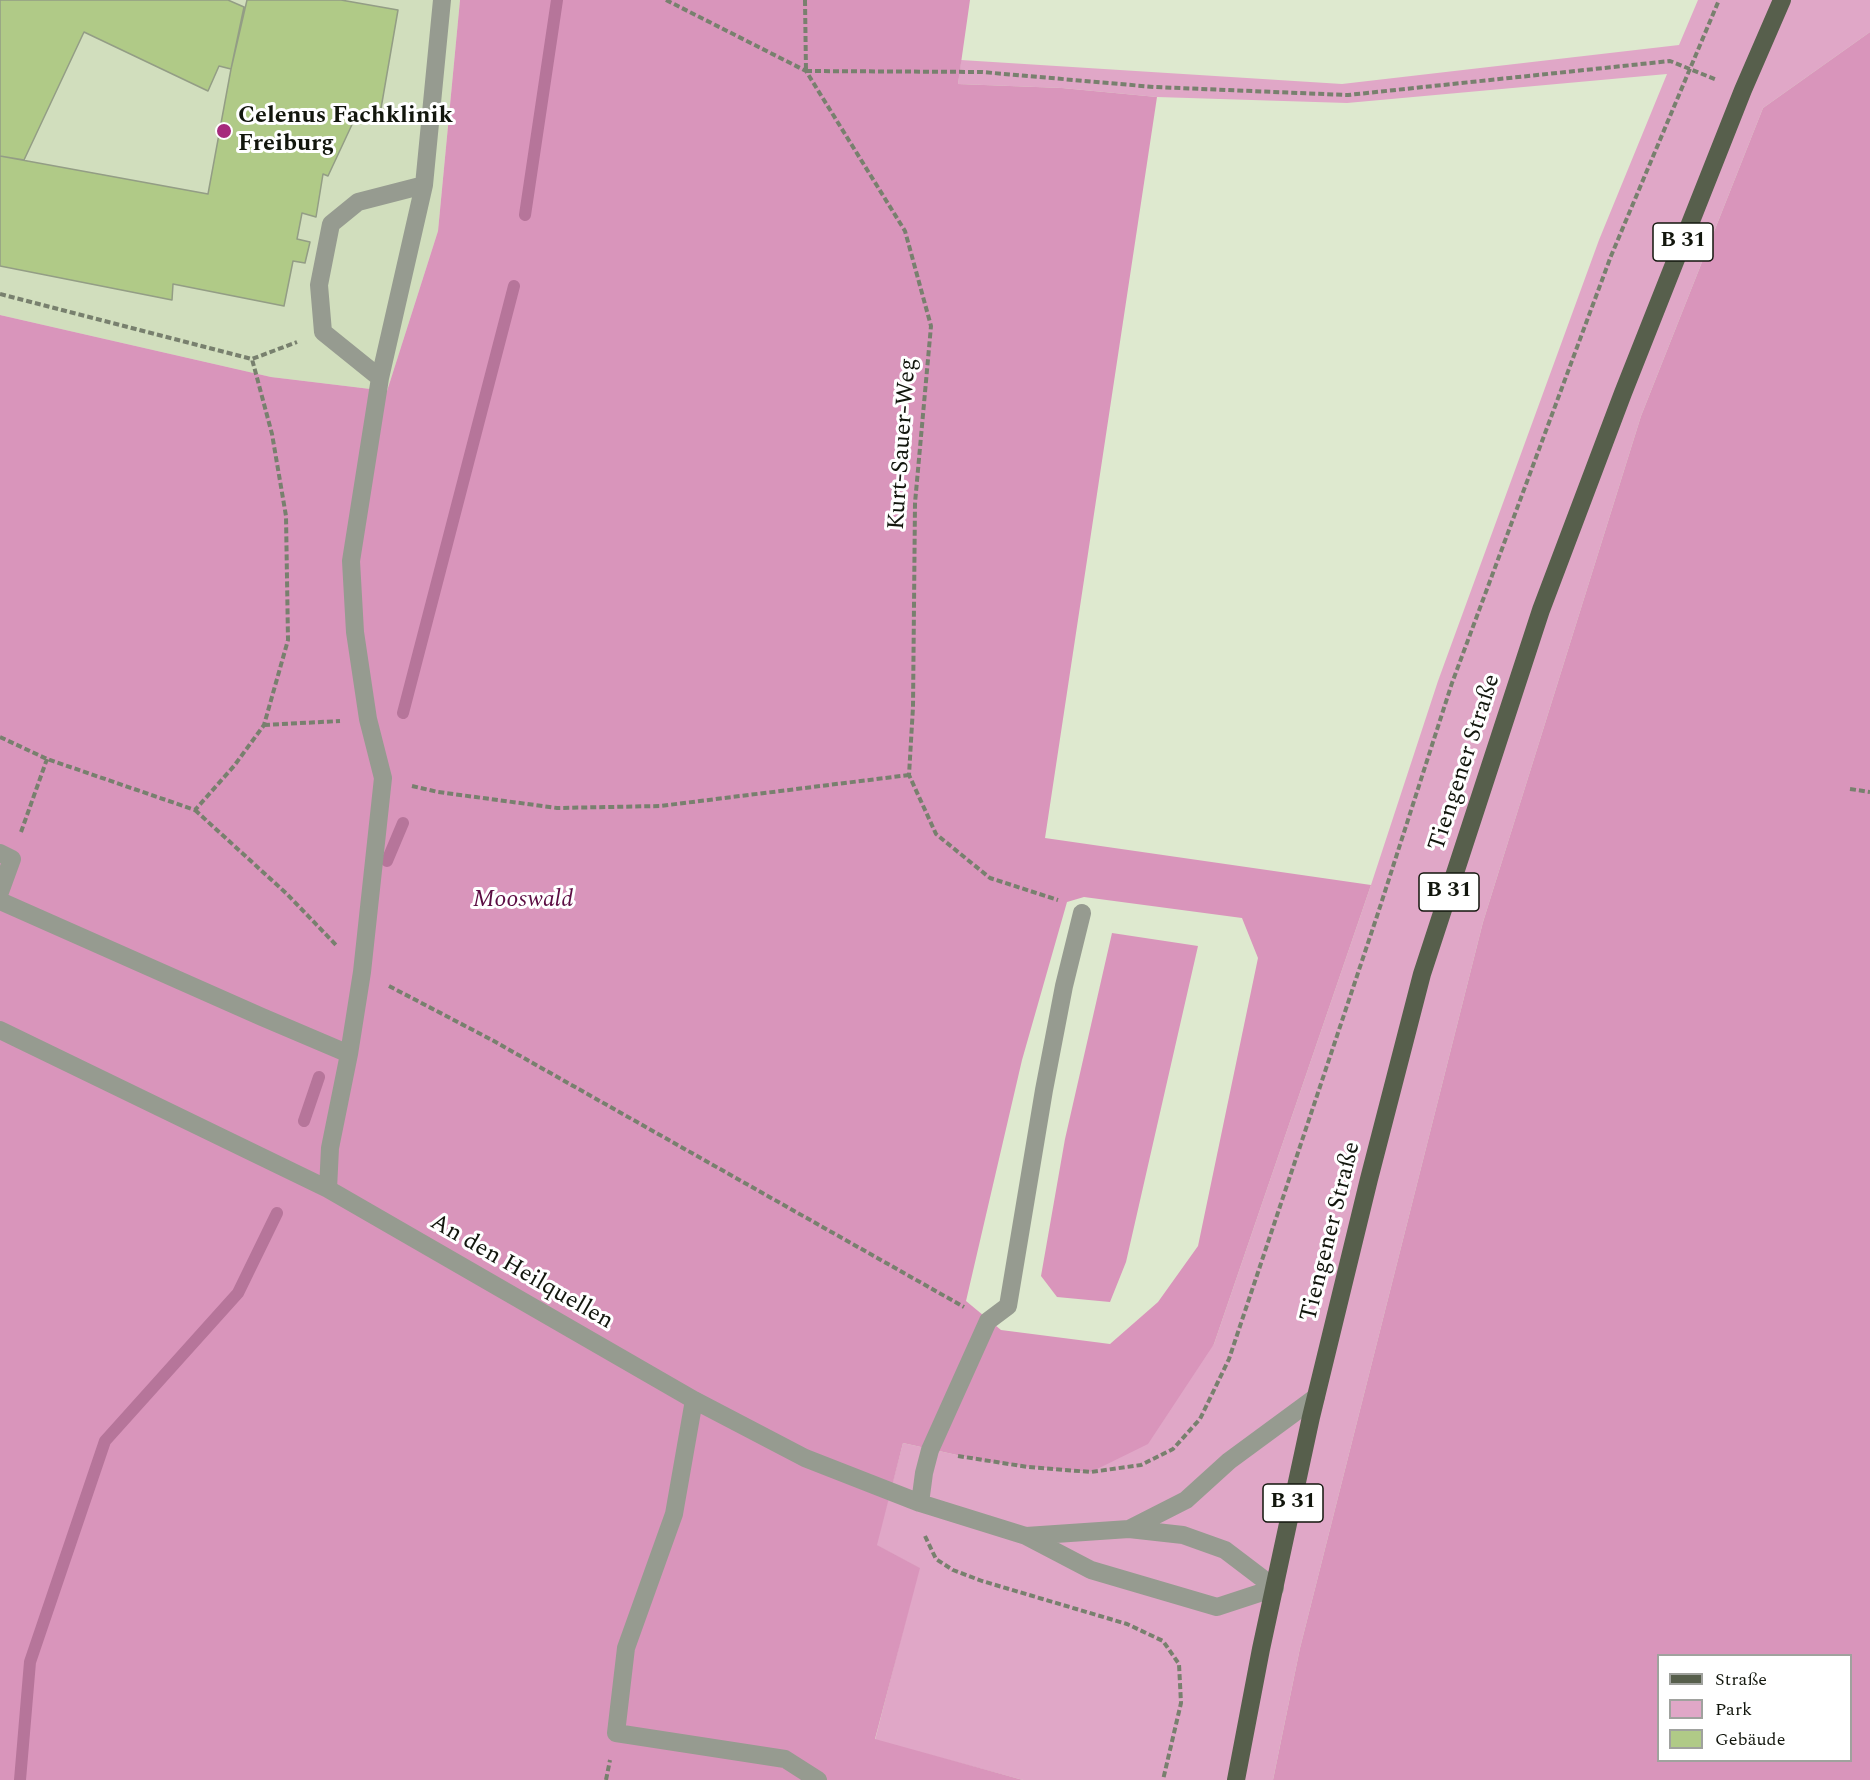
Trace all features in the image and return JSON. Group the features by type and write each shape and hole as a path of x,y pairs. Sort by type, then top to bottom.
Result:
{"main road":[{"name":"Tiengener Straße","path":"1236,1780 1316,1397 1422,974 1541,610 1627,382 1743,90 1782,0"}],"street":[{"path":"328,1189 330,1148 349,1054 362,972 383,778 368,719 355,632 351,561 380,378 424,185 442,0"},
{"path":"380,378 323,332 319,285 331,224 358,202 424,185"},
{"path":"0,892 6,856"},
{"path":"0,901 349,1054"},
{"path":"920,1503 930,1450 988,1321 1008,1306 1048,1067 1064,986 1082,913"},
{"name":"An den Heilquellen","path":"0,1030 328,1189 694,1400 805,1458 920,1503 1026,1536 1091,1570 1217,1607 1275,1588"},
{"name":"An den Heilquellen","path":"1129,1529 1186,1500 1230,1461 1316,1397"},
{"path":"694,1400 674,1514 626,1648 616,1733 784,1759 818,1780"},
{"name":"An den Heilquellen","path":"1026,1536 1129,1529 1184,1535 1225,1550 1275,1588"}],"path":[{"path":"666,0 806,71 982,72 1154,87 1348,95 1670,62 1690,69"},
{"path":"805,0 806,71"},
{"path":"930,1450 959,1457 1028,1467 1090,1472 1141,1466 1173,1449 1200,1419 1229,1359 1452,683 1611,256 1719,0"},
{"name":"Kurt-Sauer-Weg","path":"806,71 905,231 932,326 915,503 913,707 909,775 936,834 990,878 1067,902 1082,913"},
{"path":"0,294 252,359 323,332"},
{"path":"195,810 234,766 264,725 288,640 286,516 272,434 252,359"},
{"path":"264,725 368,719"},
{"path":"0,737 47,759 195,810 287,894 362,972 492,1040 988,1321"},
{"path":"6,856 47,759"},
{"path":"383,778 438,792 556,808 660,806 909,775"},
{"path":"1850,789 1870,792"},
{"path":"920,1503 921,1526 927,1542 936,1558 952,1570 1127,1624 1163,1641 1179,1664 1180,1703 1163,1780"}],"shaded area":[{"name":"Celenus Fachklinik Freiburg","path":"0,0 460,0 438,231 387,391 271,377 0,315"}],"green space":[{"name":"Mooswald","path":"460,0 970,0 958,84 1062,88 1157,97 1045,838 1371,885 1214,1344 1148,1444 1091,1472 984,1461 903,1443 877,1545 920,1568 875,1739 1023,1780 0,1780 0,315 271,377 387,391 438,231","holes":["1084,897 1242,918 1258,958 1198,1246 1158,1302 1110,1344 1001,1330 966,1301 1022,1060 1067,902"]},
{"path":"1698,0 1870,0 1870,32 1763,108 1641,416 1483,922 1300,1648 1273,1780 1023,1780 875,1740 919,1568 876,1545 903,1443 984,1461 1091,1472 1214,1344 1371,885 1438,681 1599,240 1667,74 1347,103 1157,97 1062,88 958,84 961,60 1342,84 1679,45"},
{"path":"1870,32 1870,1780 1273,1780 1300,1648 1483,922 1641,416 1763,108"},
{"path":"1112,933 1198,946 1126,1262 1110,1302 1057,1297 1041,1276 1065,1139"}],"building":[{"path":"0,0 228,0 244,7 231,69 219,66 208,91 84,32 24,160 0,156"},
{"path":"247,0 341,0 398,10 379,120 356,116 328,176 323,174 316,217 302,213 297,239 310,242 305,263 293,261 284,306 173,284 172,300 0,266 0,156 208,194 231,69"}],"waterway":[{"path":"525,215 557,0"},
{"path":"403,713 514,286"},
{"path":"387,861 403,823"},
{"path":"304,1121 319,1077"},
{"path":"20,1780 30,1662 105,1441 238,1293 277,1213"}],"place":[{"name":"Celenus Fachklinik Freiburg","path":"224,131"}]}
